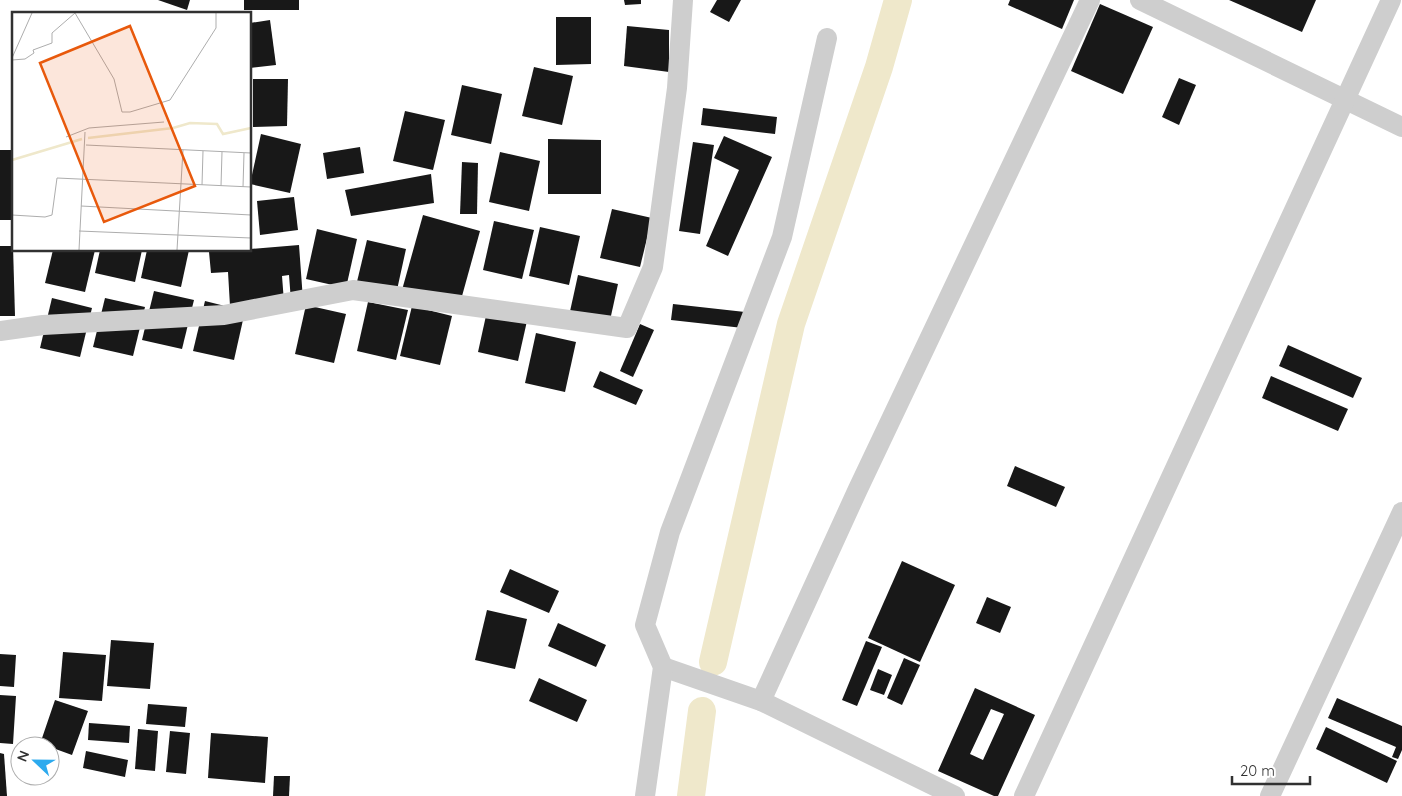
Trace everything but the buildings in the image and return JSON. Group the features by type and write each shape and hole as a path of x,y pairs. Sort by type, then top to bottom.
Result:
{"street":[{"path":"0,331 43,325 224,315 353,290 627,328 652,266 677,88 683,0"},
{"path":"761,701 858,489 1090,0"},
{"path":"1140,0 1402,127"},
{"path":"1024,796 1391,0"},
{"path":"645,796 663,667 645,625 670,532 782,237 827,38"},
{"path":"1270,796 1402,512"},
{"path":"663,667 761,701 955,796"}],"waterway":[{"path":"713,662 791,324 879,67 898,0"},
{"path":"691,796 702,711"}]}
